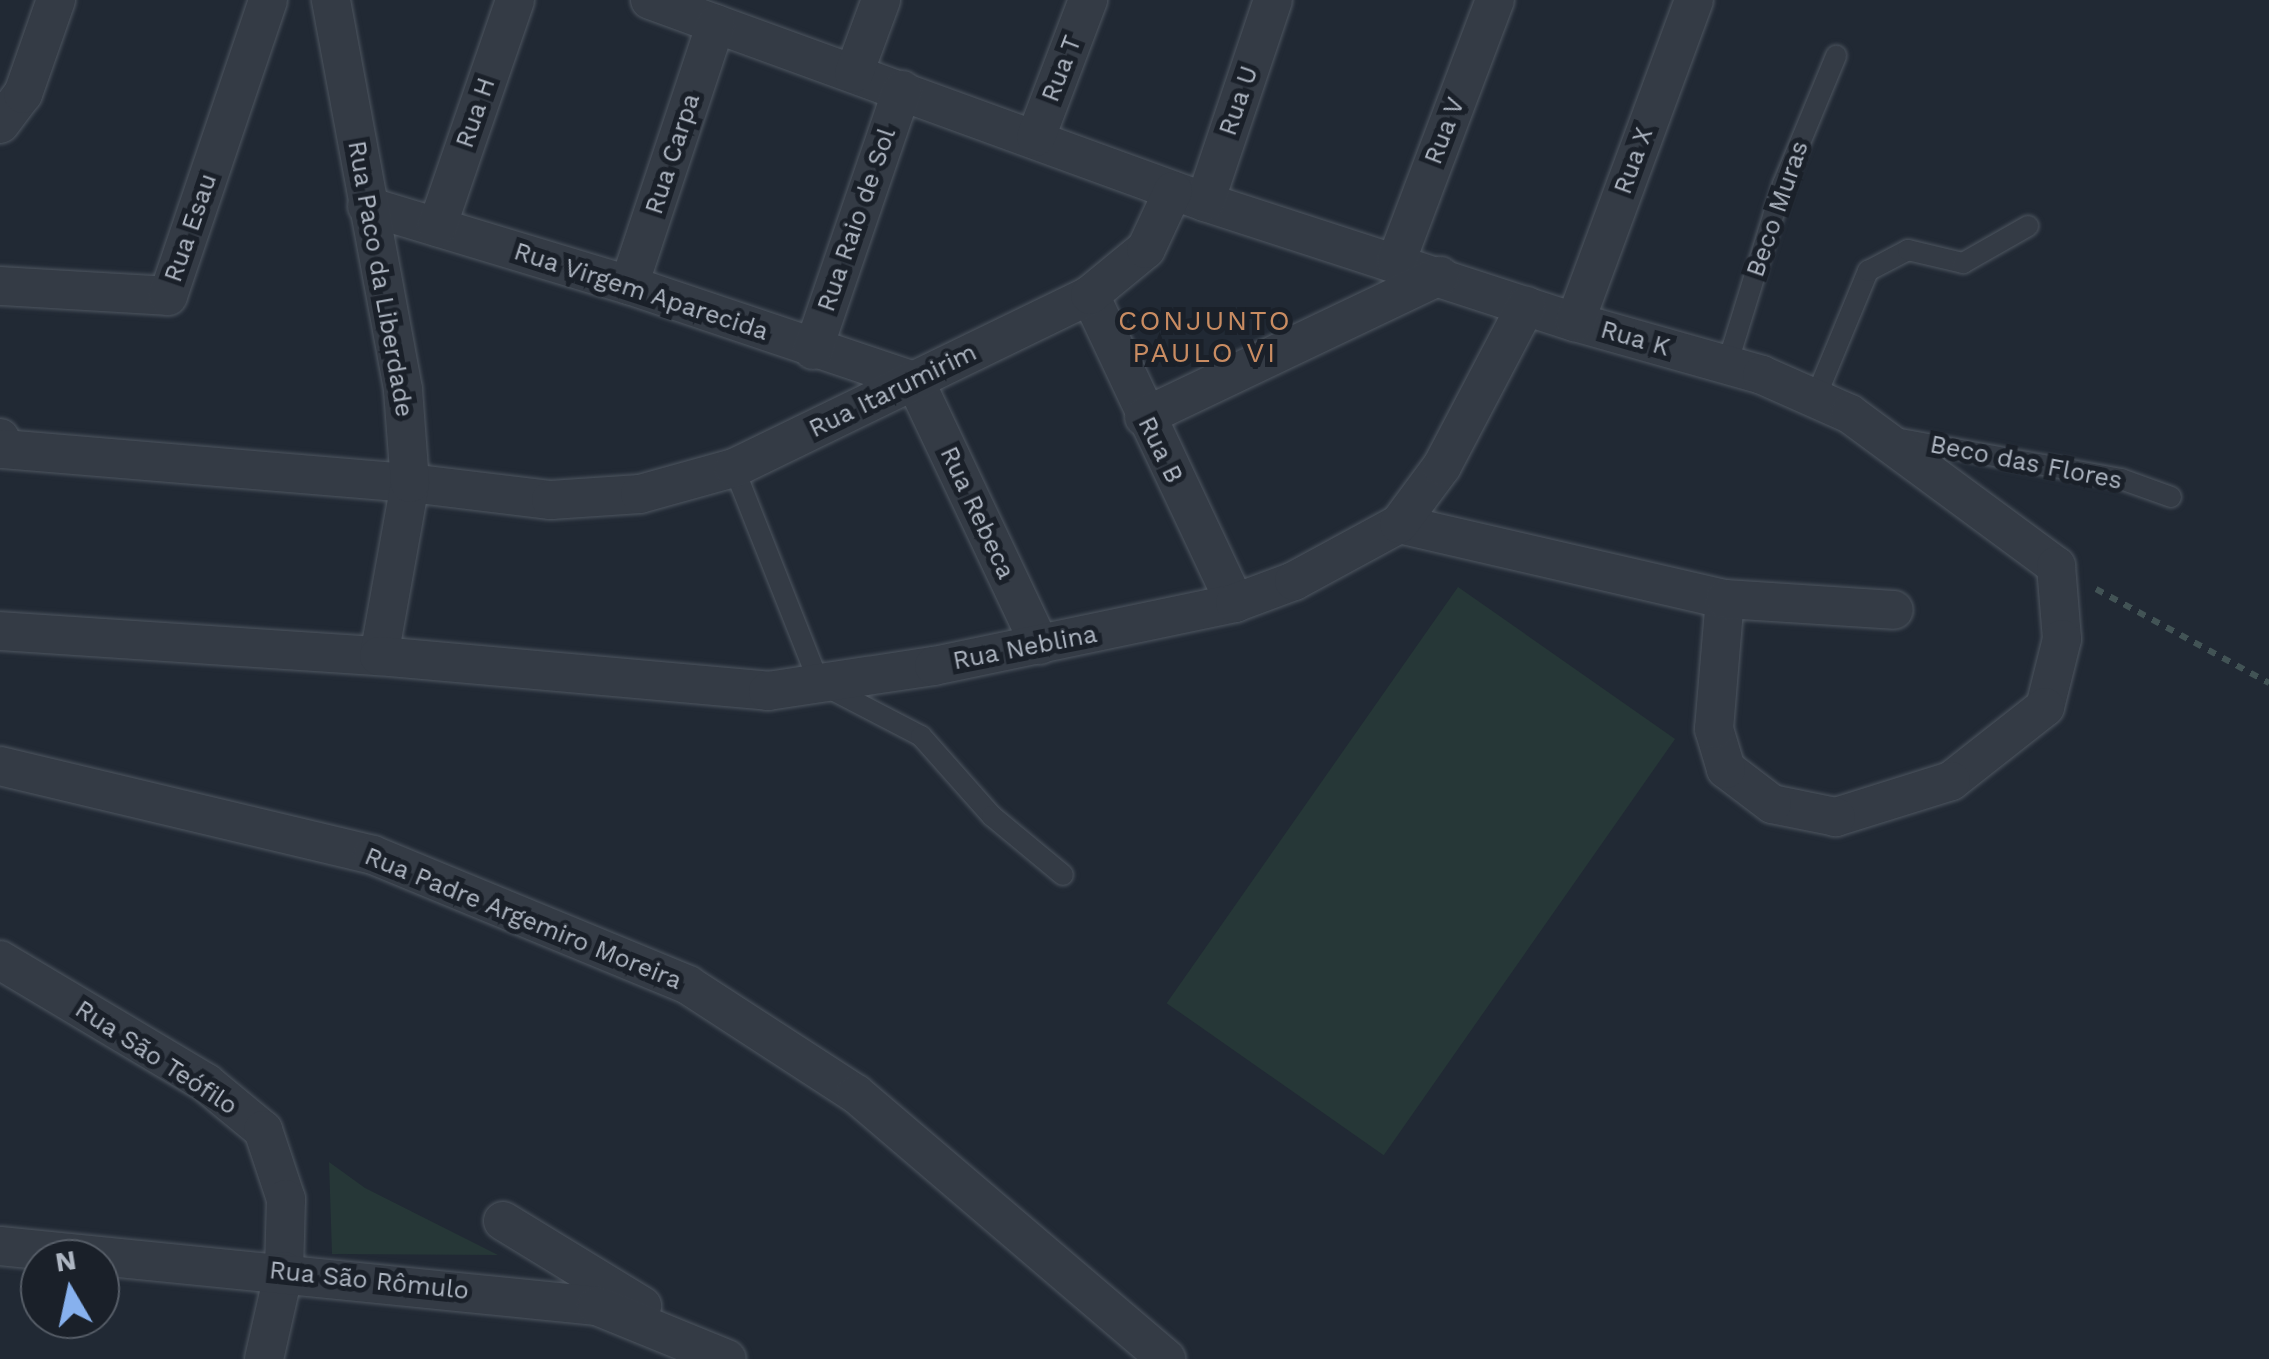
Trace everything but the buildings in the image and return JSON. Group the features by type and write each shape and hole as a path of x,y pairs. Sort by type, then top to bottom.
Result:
{"street":[{"path":"0,124 23,94 56,0"},
{"name":"Rua Esau","path":"0,286 168,296 268,0"},
{"name":"Rua Paco da Liberdade","path":"331,0 403,390 410,483 379,656"},
{"name":"Rua H","path":"437,226 515,0"},
{"path":"854,73 881,0"},
{"name":"Rua T","path":"1036,138 1088,0"},
{"name":"Rua U","path":"1189,197 1273,0"},
{"name":"Rua V","path":"1396,262 1495,0"},
{"name":"Rua X","path":"1575,322 1694,0"},
{"path":"661,2 1189,197"},
{"name":"Rua Carpa","path":"629,285 716,24"},
{"name":"Rua Raio de Sol","path":"813,350 902,90"},
{"name":"Rua K","path":"1189,197 1575,322 1727,365 1816,399 1850,414 2056,566"},
{"name":"Rua Itarumirim","path":"2,443 551,500 640,494 734,468 1090,295 1146,249 1189,197"},
{"name":"Rua Virgem Aparecida","path":"366,206 629,285 915,382"},
{"path":"1144,418 1440,276"},
{"name":"Rua B","path":"1090,295 1144,418 1235,603"},
{"name":"Rua Neblina","path":"379,656 768,691 1040,645 1235,603 1294,581 1398,524 1442,466 1526,306"},
{"name":"Rua Rebeca","path":"915,382 1040,645"},
{"path":"1398,524 1725,599 1894,610"},
{"path":"1725,599 1714,729 1726,769 1772,804 1836,817 1951,781 2046,707 2062,639 2056,566"},
{"path":"0,631 379,656"},
{"name":"Rua Padre Argemiro Moreira","path":"0,766 373,855 688,984 856,1094 1166,1359"},
{"name":"Rua São Teófilo","path":"0,960 206,1084 263,1130 286,1199 284,1272 264,1359"},
{"name":"Rua São Rômulo","path":"502,1222 729,1359"},
{"name":"Rua São Rômulo","path":"0,1246 597,1306 729,1359"}],"lane":[{"name":"Beco Muras","path":"1727,365 1782,184 1836,56"},
{"path":"1816,399 1868,271 1908,250 1963,263 2028,226"},
{"name":"Beco das Flores","path":"1878,435 2122,479 2172,497"},
{"path":"734,468 819,684 921,736 992,816 1063,875"}],"path":[{"path":"2056,566 2269,683"}],"shaded area":[{"path":"1458,587 1675,739 1384,1155 1167,1003"},
{"path":"329,1162 365,1188 498,1255 332,1254"}],"district":[{"name":"CONJUNTO PAULO VI","path":"1205,337"}]}
